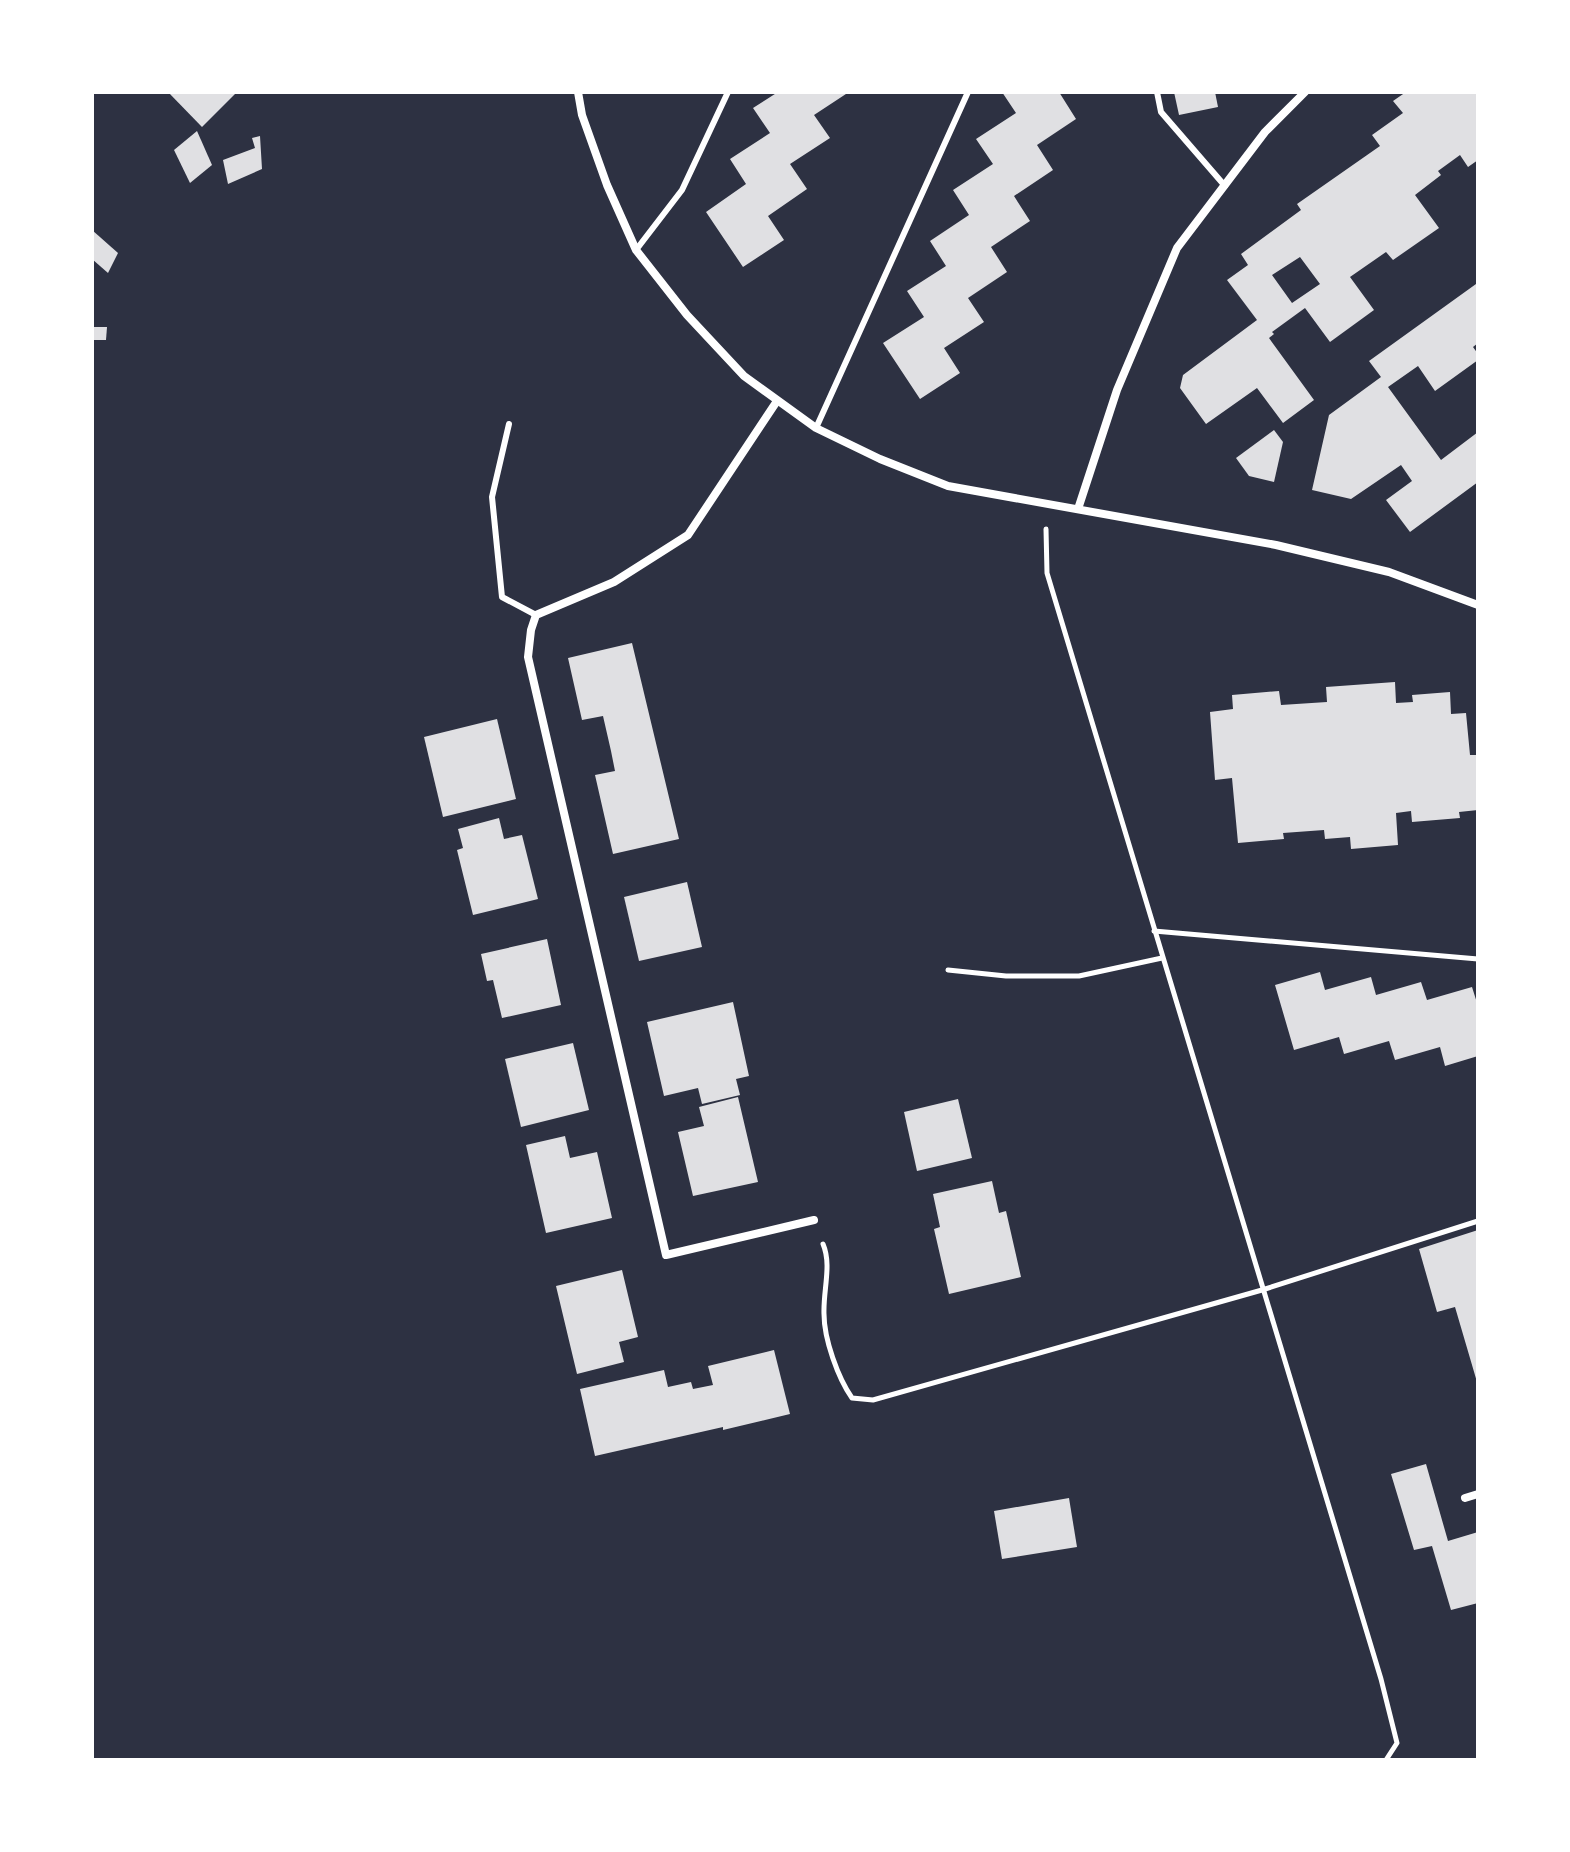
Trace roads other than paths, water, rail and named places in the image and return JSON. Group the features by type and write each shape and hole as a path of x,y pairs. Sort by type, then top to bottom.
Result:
{"street":[{"path":"578,92 582,115 607,185 636,250 687,315 744,376 816,428 880,459 948,486 1276,545 1389,572 1478,605"},
{"path":"1078,509 1117,390 1177,248 1265,132 1305,92"},
{"path":"777,401 688,535 614,582 536,615 528,657 666,1255 814,1220"},
{"path":"1465,1498 1478,1494"}],"lane":[{"path":"636,250 682,190 728,92"},
{"path":"816,428 968,92"},
{"path":"1157,92 1161,112 1225,186"},
{"path":"509,424 492,497 502,597 536,615"}]}
